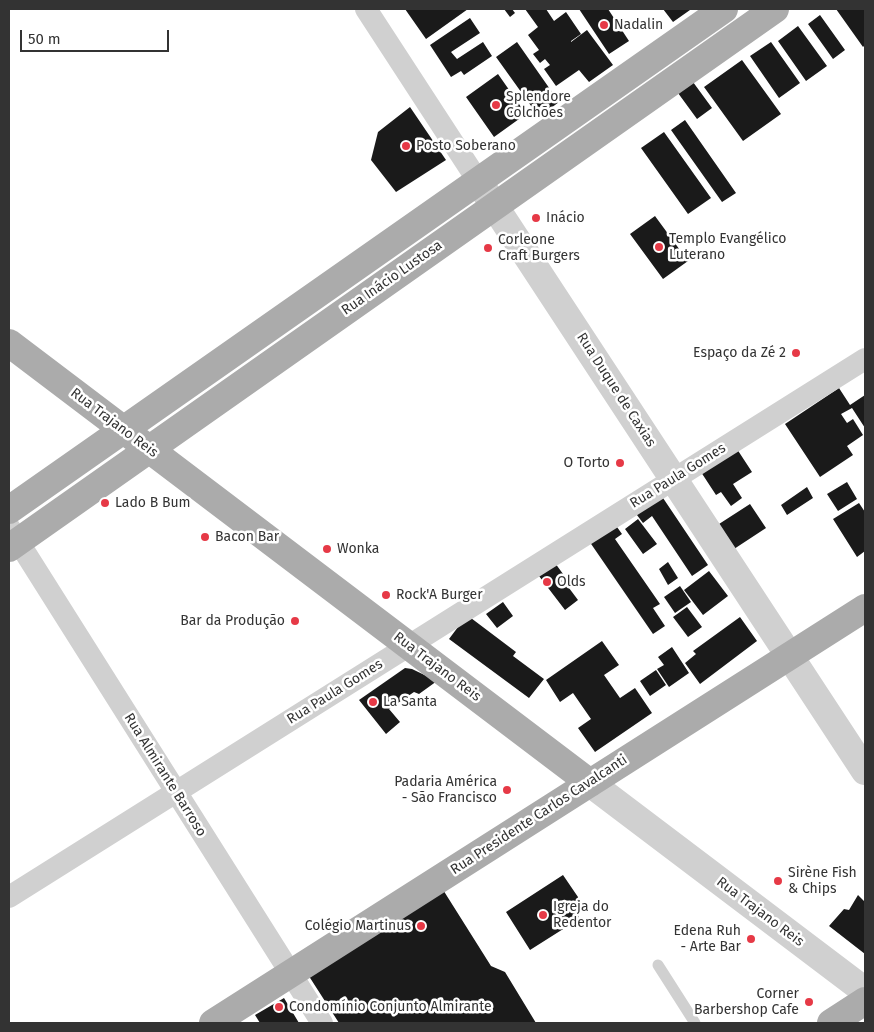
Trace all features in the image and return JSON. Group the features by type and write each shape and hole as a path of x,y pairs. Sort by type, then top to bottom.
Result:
{"main road":[{"path":"9,510 724,9"},
{"name":"Rua Inácio Lustosa","path":"12,539 149,449 775,9"},
{"path":"662,52 680,76"},
{"name":"Rua Trajano Reis","path":"9,343 590,783"},
{"name":"Rua Presidente Carlos Cavalcanti","path":"213,1023 865,608"},
{"path":"831,1023 865,1001"}],"street":[{"name":"Rua Duque de Caxias","path":"366,9 865,771"},
{"name":"Rua Paula Gomes","path":"9,898 865,358"},
{"name":"Rua Almirante Barroso","path":"12,539 176,792 322,1023"},
{"name":"Rua Trajano Reis","path":"590,783 865,991"}],"lane":[{"path":"658,965 695,1023"}],"building":[{"path":"405,9 468,9 426,39"},
{"path":"504,9 512,9 515,13 510,17"},
{"path":"525,9 546,9 554,21 566,12 581,34 571,42 587,30 613,65 589,82 579,70 556,86 544,69 550,65 545,59 540,63 533,54 539,50 528,35 538,27"},
{"name":"Nadalin","path":"579,9 608,9 629,41 609,54"},
{"path":"663,9 689,9 690,10 673,22"},
{"path":"836,9 865,9 865,45 863,47"},
{"path":"820,15 845,50 833,59 808,24"},
{"path":"470,18 480,33 451,52 457,59 483,42 492,56 464,75 461,71 451,77 430,45"},
{"path":"798,26 827,66 806,81 778,41"},
{"path":"517,42 559,102 539,117 496,57"},
{"path":"771,42 800,83 779,98 750,56"},
{"path":"742,60 781,114 743,141 704,87"},
{"name":"Splendore Colchões","path":"498,74 526,114 494,137 466,97"},
{"path":"693,82 712,108 697,119 678,93"},
{"name":"Posto Soberano","path":"410,107 446,160 396,192 371,160 378,132"},
{"path":"685,120 736,193 722,202 671,130"},
{"path":"664,132 711,198 688,214 641,148"},
{"name":"Templo Evangélico Luterano","path":"655,216 688,261 663,279 630,234"},
{"path":"839,388 850,405 865,395 865,428 852,408 841,414 847,423 853,419 863,435 847,446 853,455 820,477 785,424"},
{"path":"735,446 752,472 733,484 742,498 731,506 721,492 716,495 699,469"},
{"path":"847,482 857,499 838,511 827,494"},
{"path":"807,487 813,498 787,515 781,505"},
{"path":"661,495 708,565 692,576 652,516 643,523 634,511"},
{"path":"859,503 865,512 865,551 857,557 833,519"},
{"path":"750,504 766,528 734,549 719,524"},
{"path":"638,519 657,544 643,554 625,529"},
{"path":"612,520 622,534 615,539 660,604 653,608 665,626 653,634 587,538"},
{"path":"668,562 678,578 668,585 659,569"},
{"path":"555,563 566,578 563,580 578,600 565,610 539,576"},
{"path":"709,571 728,596 703,615 684,590"},
{"path":"680,586 691,602 675,613 664,597"},
{"path":"503,602 513,616 497,628 486,614"},
{"path":"687,607 702,627 688,637 673,617"},
{"path":"467,615 516,652 513,656 544,679 529,698 449,639"},
{"path":"740,617 757,641 700,684 685,663 696,654 693,651"},
{"path":"602,641 619,665 604,675 620,698 635,688 652,713 595,752 578,728 591,719 573,693 560,702 546,680"},
{"path":"672,647 689,673 669,687 657,669 664,665 658,657"},
{"path":"405,668 412,669 437,681 419,694 414,692 389,709 400,722 386,734 359,700"},
{"path":"656,670 666,685 650,696 640,681"},
{"name":"Igreja do Redentor","path":"563,875 578,897 579,919 530,950 506,912"},
{"name":"Colégio Martinus","path":"440,885 491,966 505,972 536,1023 339,1023 305,970"},
{"path":"858,895 865,902 865,954 829,926 844,909 849,910"},
{"name":"Condomínio Conjunto Almirante","path":"284,998 299,1023 260,1023 255,1015"}],"place":[{"name":"Nadalin","path":"604,25"},
{"name":"Splendore Colchões","path":"496,105"},
{"name":"Posto Soberano","path":"406,146"},
{"name":"Inácio","path":"536,218"},
{"name":"Templo Evangélico Luterano","path":"659,247"},
{"name":"Corleone Craft Burgers","path":"488,248"},
{"name":"Espaço da Zé 2","path":"796,353"},
{"name":"O Torto","path":"620,463"},
{"name":"Lado B Bum","path":"105,503"},
{"name":"Bacon Bar","path":"205,537"},
{"name":"Wonka","path":"327,549"},
{"name":"Olds","path":"547,582"},
{"name":"Rock'A Burger","path":"386,595"},
{"name":"Bar da Produção","path":"295,621"},
{"name":"La Santa","path":"373,702"},
{"name":"Padaria América - São Francisco","path":"507,790"},
{"name":"Sirène Fish & Chips","path":"778,881"},
{"name":"Igreja do Redentor","path":"543,915"},
{"name":"Colégio Martinus","path":"421,926"},
{"name":"Edena Ruh - Arte Bar","path":"751,939"},
{"name":"Corner Barbershop Cafe","path":"809,1002"},
{"name":"Condomínio Conjunto Almirante","path":"279,1007"}]}
